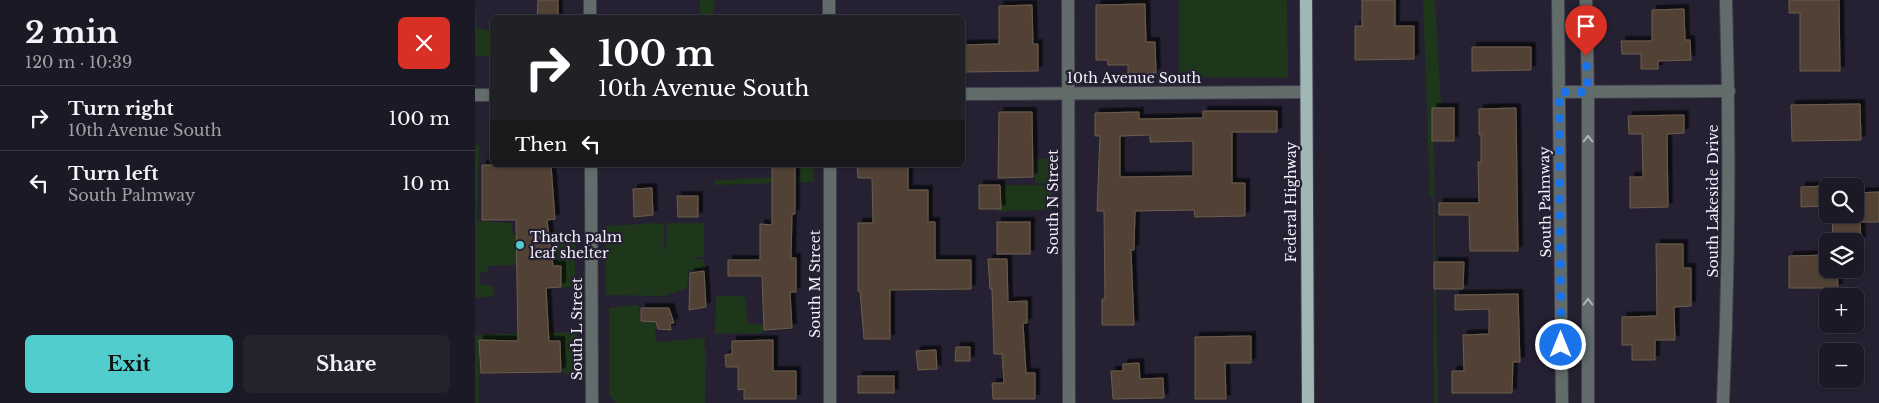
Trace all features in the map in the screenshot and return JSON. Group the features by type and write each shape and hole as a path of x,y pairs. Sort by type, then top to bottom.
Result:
{"main road":[{"name":"Federal Highway","path":"1306,0 1307,403"}],"street":[{"path":"590,0 590,15"},
{"path":"829,0 829,15"},
{"name":"South N Street","path":"1068,0 1069,403"},
{"name":"South Palmway","path":"1558,0 1562,403"},
{"path":"1586,0 1588,92 1588,403"},
{"name":"South Lakeside Drive","path":"1723,403 1728,279 1729,91 1727,0"},
{"path":"1559,92 1729,91"},
{"name":"10th Avenue South","path":"965,94 1306,92"},
{"path":"475,95 490,95"},
{"name":"South L Street","path":"591,167 592,403"},
{"name":"South M Street","path":"829,167 830,403"}],"green space":[{"path":"475,0 477,29 490,30 490,56 475,56"},
{"path":"700,0 714,0 714,15 700,15"},
{"path":"1179,0 1287,0 1288,78 1186,77 1186,80 1179,80"},
{"path":"1423,0 1435,0 1441,106 1433,110 1438,403 1434,403 1433,197 1430,196"},
{"path":"479,145 477,221 511,223 513,235 527,234 551,259 552,243 559,242 559,232 575,234 575,287 561,287 561,266 525,266 525,260 516,261 517,265 487,266 488,272 480,273 480,284 494,287 494,296 475,298 475,146"},
{"path":"1052,158 1051,183 1035,183 1035,159"},
{"path":"800,167 814,167 814,182 714,185 715,180 800,177"},
{"path":"1052,185 1052,209 997,212 1001,186"},
{"path":"667,223 704,223 704,257 689,258 704,260 706,269 689,270 687,288 665,296 606,295 606,226 664,224 664,250 666,249"},
{"path":"716,296 743,296 746,299 748,324 763,325 764,333 715,334"},
{"path":"639,305 640,322 655,321 656,342 705,338 704,349 625,351 706,349 705,403 616,403 609,394 609,308"},
{"path":"577,332 578,374 563,374 562,339 480,340 479,403 475,403 475,335"}],"building":[{"path":"538,0 558,0 558,15 537,15"},
{"path":"1362,0 1395,0 1395,26 1414,26 1414,59 1355,60 1355,26 1362,26"},
{"path":"1789,0 1839,0 1840,71 1800,71 1800,13 1789,13"},
{"path":"1145,4 1146,42 1155,42 1156,73 1128,74 1128,65 1108,65 1107,60 1096,60 1096,5"},
{"path":"1032,5 1033,44 1038,44 1038,71 965,72 965,45 999,44 999,6"},
{"path":"1684,9 1685,40 1690,40 1691,60 1658,61 1658,69 1641,69 1641,54 1622,54 1621,41 1652,41 1652,10"},
{"path":"1472,47 1531,47 1531,70 1472,71"},
{"path":"1860,104 1861,140 1792,141 1791,105"},
{"path":"1432,108 1454,108 1454,141 1432,141"},
{"path":"1516,108 1518,251 1470,251 1469,215 1439,215 1439,203 1479,203 1478,162 1481,162 1481,135 1479,135 1479,109"},
{"path":"1203,111 1277,111 1277,132 1232,132 1232,183 1245,183 1245,216 1195,217 1194,210 1135,211 1134,250 1131,250 1134,325 1102,325 1102,299 1105,299 1104,211 1097,211 1100,136 1095,136 1095,113 1139,112 1139,119 1203,118","holes":["1150,135 1150,142 1193,141 1193,176 1120,177 1120,136"]},
{"path":"999,112 1032,112 1033,177 998,178"},
{"path":"1684,115 1684,133 1667,134 1668,207 1630,208 1630,177 1643,177 1642,134 1629,134 1628,116"},
{"path":"482,165 490,165 490,167 551,167 555,219 547,220 553,266 561,266 561,287 546,288 549,341 560,341 561,372 481,373 479,340 518,341 516,220 482,220"},
{"path":"772,167 795,167 795,214 792,214 791,258 796,258 796,292 790,292 792,328 764,330 762,276 728,276 728,260 760,260 760,224 772,225"},
{"path":"857,167 908,167 908,190 928,190 928,222 935,222 935,260 971,260 971,289 890,290 890,339 864,339 860,291 858,291 858,223 873,223 872,178 858,178"},
{"path":"979,185 1000,185 1001,209 979,209"},
{"path":"1819,186 1819,206 1801,207 1801,187"},
{"path":"652,188 653,215 634,217 633,189"},
{"path":"1879,192 1879,222 1864,222 1864,193"},
{"path":"677,196 698,196 698,217 678,217"},
{"path":"997,222 1030,222 1030,254 997,254"},
{"path":"1832,223 1860,223 1861,233 1833,233"},
{"path":"1656,244 1683,244 1683,268 1691,268 1691,306 1674,307 1675,340 1655,340 1655,360 1632,360 1632,345 1622,345 1622,317 1657,316"},
{"path":"1819,255 1819,278 1837,278 1838,288 1789,288 1789,256"},
{"path":"988,259 1007,259 1008,302 1027,301 1027,323 1023,323 1026,373 1035,373 1035,399 993,399 992,383 1004,383 1002,354 994,354 992,289 990,289"},
{"path":"1434,262 1464,262 1463,289 1434,289"},
{"path":"704,271 706,307 689,310 690,273"},
{"path":"1518,294 1520,362 1513,362 1512,393 1452,393 1452,371 1464,371 1463,335 1489,334 1489,309 1455,310 1455,295"},
{"path":"641,308 669,308 674,323 670,323 671,330 658,329 656,322 641,321"},
{"path":"1251,336 1251,363 1225,363 1226,399 1195,399 1195,337"},
{"path":"773,340 773,371 796,371 796,399 744,399 744,389 738,390 738,367 726,367 725,355 732,354 732,341"},
{"path":"956,347 970,347 970,361 955,361"},
{"path":"936,350 937,369 918,370 916,351"},
{"path":"1139,363 1140,379 1163,378 1164,398 1113,399 1111,371 1123,371 1123,364"},
{"path":"858,376 894,376 894,393 858,393"}],"place":[{"name":"Thatch palm leaf shelter","path":"520,245"}],"route":[{"path":"1561,345 1559,92 1588,92 1586,56"}]}
